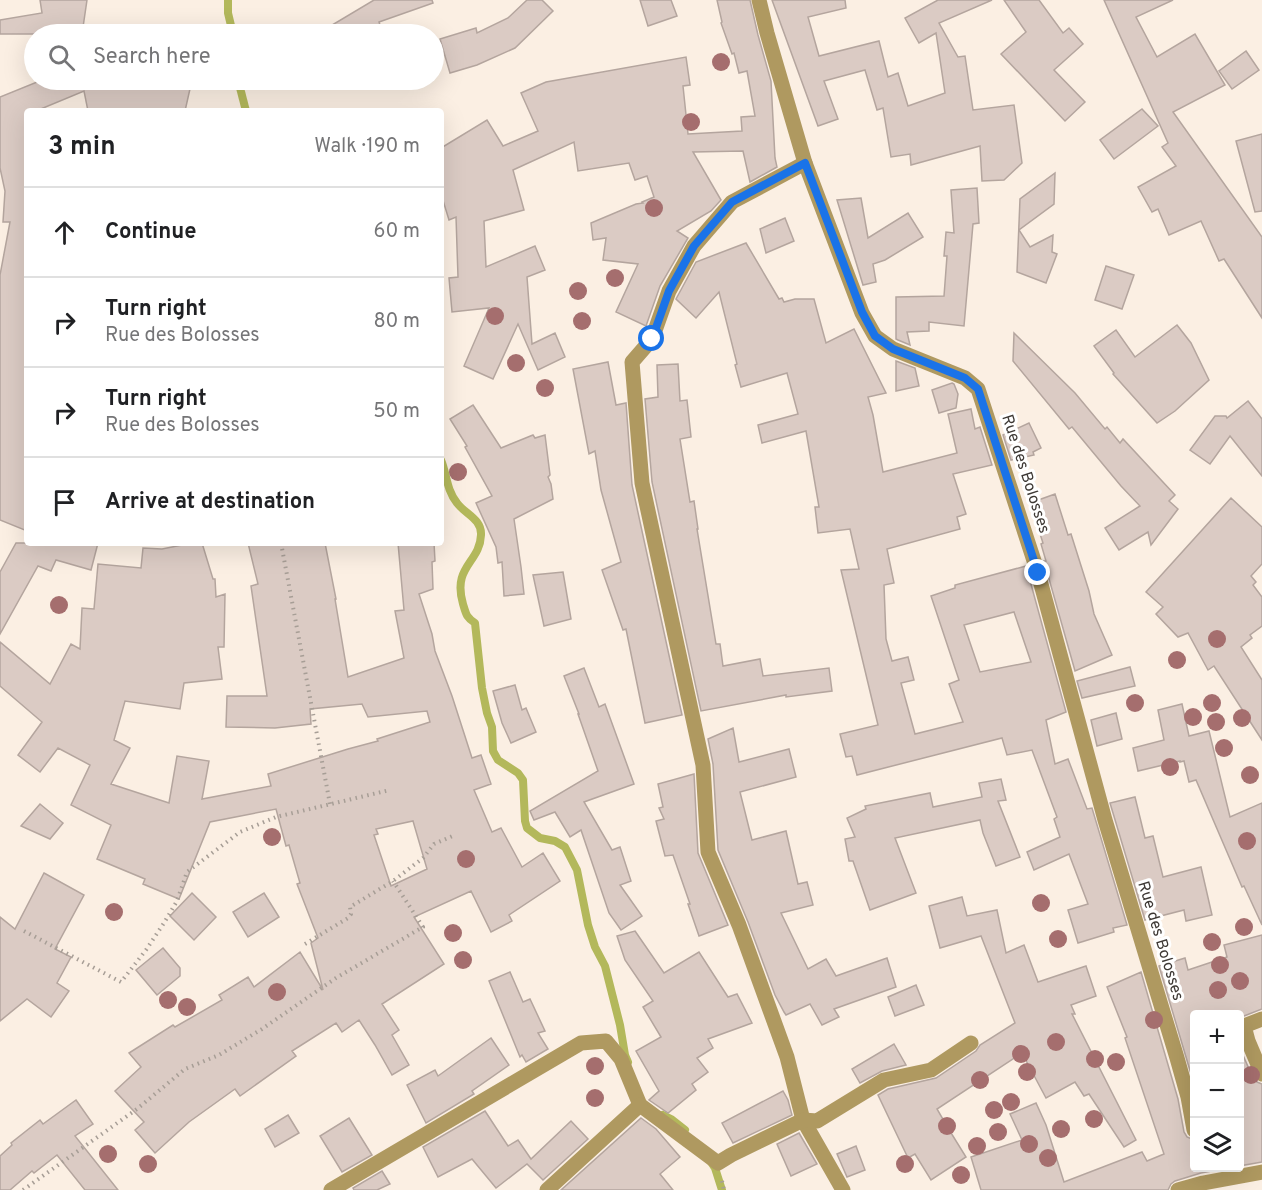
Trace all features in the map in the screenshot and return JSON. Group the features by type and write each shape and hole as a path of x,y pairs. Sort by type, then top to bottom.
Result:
{"street":[{"name":"Rue des Bolosses","path":"759,0 805,163 862,312 875,336 893,349 965,378 978,389 1038,573 1105,820 1177,1058 1192,1118"},
{"path":"805,163 732,202 694,246 669,291 652,339 632,362 642,483 703,765 708,852 739,925 787,1057 803,1120 843,1190"},
{"path":"1262,1019 1244,1026 1262,1074"},
{"path":"331,1190 581,1043 606,1041 621,1059 640,1105 718,1163 803,1120 818,1121 884,1080 932,1070 971,1043"},
{"path":"547,1190 640,1105"},
{"path":"1202,1172 1203,1183"},
{"path":"1178,1190 1262,1172"}],"path":[{"path":"282,546 330,804"},
{"path":"24,931 121,981 164,923 177,901 187,872 240,832 276,817 390,790"},
{"path":"305,944 348,918 351,914 350,907 393,881 423,858 434,844 455,835"},
{"path":"23,1190 137,1109 185,1069 219,1055 262,1029 336,978 423,927 393,881"}],"building":[{"path":"40,0 87,0 83,24 24,24 24,34 0,34 0,20 42,13"},
{"path":"374,0 432,0 433,3 379,22 380,24 334,24"},
{"path":"527,0 542,0 553,11 515,48 477,65 450,73 444,53 444,38 476,28 477,33 508,18"},
{"path":"640,0 671,0 677,16 648,26"},
{"path":"717,0 750,0 771,81 777,167 750,182 743,151 693,152 721,200 711,211 677,231 688,238 660,286 646,326 616,312 638,264 603,260 606,238 593,240 591,223 654,197 647,176 635,180 629,163 578,171 574,142 513,170 524,210 484,221 486,267 535,246 545,270 527,277 532,344 555,333 565,357 538,370 518,324 493,379 464,366 489,308 452,312 449,278 458,277 456,217 449,220 444,204 444,146 487,120 503,146 538,131 521,93 546,82 686,57 690,85 683,86 688,134 742,131 741,117 755,116 747,71 739,73"},
{"path":"772,0 845,0 846,8 808,17 819,56 879,41 888,77 898,73 908,106 945,93 936,33 919,43 905,18 938,0 992,0 939,23 958,57 965,56 973,110 1014,105 1022,163 1004,180 982,181 980,146 911,165 910,154 891,157 883,108 877,110 865,70 824,81 838,119 818,126"},
{"path":"1004,0 1039,0 1063,33 1069,28 1083,44 1054,70 1085,102 1065,121 1001,54 1026,32"},
{"path":"1104,0 1173,0 1136,17 1157,57 1195,34 1225,85 1173,112 1262,237 1262,318 1224,259 1219,261 1201,221 1169,235 1158,209 1152,212 1138,187 1176,166 1162,147 1168,143"},
{"path":"1246,51 1259,70 1232,89 1219,71"},
{"path":"24,87 24,90 190,90 186,108 87,108 84,91 43,108 24,108 24,530 0,520 0,275 10,222 3,222 5,191 0,168 0,97"},
{"path":"1142,109 1158,126 1114,159 1100,140"},
{"path":"1262,134 1262,211 1255,212 1236,141"},
{"path":"1055,173 1054,204 1019,230 1030,247 1053,235 1052,252 1057,254 1046,283 1017,272 1020,199"},
{"path":"977,188 979,223 973,224 964,326 929,322 929,331 907,332 910,345 896,339 896,297 944,296 946,232 954,233 951,190"},
{"path":"861,198 868,238 908,213 923,237 885,260 873,264 876,282 863,285 837,200"},
{"path":"785,218 794,241 766,253 760,229"},
{"path":"746,243 779,299 782,298 784,302 795,299 814,299 826,343 854,329 886,393 868,397 883,472 957,453 948,414 971,409 975,429 980,427 992,465 953,474 966,514 957,517 960,529 887,549 894,583 884,585 886,639 892,661 908,657 914,680 901,683 915,734 963,722 949,684 959,680 931,596 955,588 955,585 1026,566 1066,712 1046,720 1055,764 1068,759 1087,809 1092,808 1127,925 1113,928 1114,932 1078,943 1068,910 1088,904 1069,854 1034,870 1027,852 1060,837 1054,819 1057,817 1032,750 1007,755 1002,738 857,775 852,756 846,757 840,734 878,725 841,570 859,569 850,529 818,533 815,507 819,507 806,431 762,443 758,425 798,414 787,373 741,387 719,292 696,318 676,299 696,262","holes":["1014,612 1031,662 980,672 964,625"]},
{"path":"1106,266 1134,275 1122,309 1095,300"},
{"path":"1177,325 1191,343 1209,380 1175,411 1157,423 1113,374 1094,346 1116,330 1135,357"},
{"path":"1014,333 1075,393 1105,429 1107,427 1120,443 1123,439 1175,495 1169,501 1178,509 1151,545 1148,532 1119,550 1105,528 1140,506 1072,427 1069,429 1013,361"},
{"path":"896,361 915,368 919,386 896,391"},
{"path":"608,362 616,405 626,403 632,485 682,715 645,723 626,629 623,630 602,570 621,562 601,490 595,451 589,454 573,369"},
{"path":"678,364 680,401 687,400 691,437 680,439 690,502 694,501 716,644 720,644 723,666 760,659 763,676 829,668 832,691 786,697 786,695 701,711 652,482 645,399 658,397 657,365"},
{"path":"952,383 958,394 956,408 939,413 932,390"},
{"path":"1248,401 1262,419 1262,476 1230,436 1210,464 1190,450 1215,416 1226,416 1227,418"},
{"path":"473,405 501,448 533,435 535,438 545,435 550,475 548,477 553,499 514,519 524,594 504,596 502,562 498,563 496,547 476,503 492,496 465,447 467,446 450,419"},
{"path":"1029,423 1041,448 1033,452 1034,455 1011,460 1003,435"},
{"path":"1055,494 1068,535 1071,534 1094,614 1112,655 1075,671 1044,561 1046,561 1041,544 1043,543 1030,503"},
{"path":"1231,498 1262,527 1262,564 1251,576 1256,582 1253,585 1262,597 1262,626 1250,635 1252,638 1241,647 1262,680 1262,740 1214,666 1208,670 1188,633 1178,637 1156,614 1163,607 1146,592"},
{"path":"16,543 24,543 24,546 97,546 91,570 56,560 51,571 38,566 0,634 0,572"},
{"path":"203,546 213,579 215,579 216,597 225,594 224,647 218,647 222,679 184,683 180,709 125,701 114,740 130,748 111,784 169,803 177,756 209,761 202,799 271,786 268,774 378,741 377,739 430,722 427,711 368,717 362,704 310,709 311,724 275,728 226,727 227,696 267,696 251,586 258,584 249,546 326,546 348,677 404,658 395,611 404,610 398,546 434,546 433,589 419,594 435,651 472,758 481,755 491,784 474,790 492,832 501,828 522,867 543,853 560,881 509,915 512,921 491,932 471,891 414,917 444,964 382,1004 399,1030 392,1035 409,1065 392,1075 359,1020 342,1032 336,1023 292,1051 296,1056 240,1096 235,1089 189,1122 155,1153 135,1130 144,1122 115,1091 141,1067 129,1053 173,1025 175,1027 222,1000 219,995 248,977 254,987 300,952 323,990 311,943 318,938 297,884 300,883 289,845 286,846 276,809 210,822 179,899 143,884 145,879 97,859 111,825 71,805 90,765 58,748 40,772 18,755 42,722 0,686 0,642 50,684 71,644 80,649 82,608 94,609 98,564 141,568 143,548","holes":["413,821 427,869 391,886 374,835 378,834 376,829"]},
{"path":"563,572 571,619 544,626 533,575"},
{"path":"1130,667 1135,686 1082,698 1077,681"},
{"path":"584,668 599,707 605,704 634,784 584,802 612,850 620,847 631,881 620,885 642,916 621,930 609,913 581,830 570,837 555,812 534,820 530,811 598,771 564,676"},
{"path":"515,685 522,710 526,708 536,732 511,743 502,723 493,691"},
{"path":"1182,704 1189,736 1209,731 1230,817 1262,803 1262,925 1244,886 1242,887 1196,780 1189,782 1184,761 1138,771 1133,748 1164,740 1158,710"},
{"path":"1116,713 1122,739 1097,746 1091,720"},
{"path":"733,728 739,762 789,749 796,777 740,792 752,840 786,831 798,884 807,882 813,905 781,913 808,969 826,959 836,976 887,958 896,987 834,1009 839,1017 822,1025 810,1004 786,1015 784,1012 775,995 718,850 713,764 708,739"},
{"path":"694,774 698,853 728,925 699,936 673,855 665,856 656,821 664,819 659,808 663,807 658,784"},
{"path":"1001,779 1006,800 998,801 1020,857 996,866 980,820 895,838 916,893 870,910 853,861 849,861 845,839 855,837 847,818 866,809 865,806 930,793 933,807 982,797 979,783"},
{"path":"1135,797 1145,838 1153,836 1163,877 1201,867 1212,915 1186,921 1184,910 1145,920 1110,803"},
{"path":"40,804 63,823 50,839 21,826"},
{"path":"44,873 84,895 55,949 71,957 57,983 69,991 51,1017 27,999 0,1021 0,917 15,929"},
{"path":"192,893 216,917 194,940 170,916"},
{"path":"264,893 279,917 248,937 233,912"},
{"path":"962,897 967,916 997,910 1006,953 1024,945 1038,982 1086,966 1096,996 1071,1005 1075,1014 1072,1014 1136,1140 1124,1147 1089,1094 1084,1096 1075,1082 1046,1098 1022,1053 937,1109 966,1157 931,1180 915,1154 908,1158 878,1095 888,1089 936,1078 976,1051 980,1045 1015,1023 981,936 940,948 929,906"},
{"path":"635,931 664,973 699,952 728,997 737,994 752,1023 708,1039 713,1048 697,1058 708,1072 692,1084 696,1090 668,1113 649,1100 659,1091 636,1051 661,1037 643,1007 653,1001 625,960 617,936"},
{"path":"1262,935 1262,1009 1244,1016 1244,1010 1190,1010 1190,1071 1159,966 1185,958 1188,970 1227,957 1224,945"},
{"path":"163,948 180,968 180,976 157,995 136,970"},
{"path":"510,972 523,1002 530,999 545,1031 538,1033 548,1049 526,1062 522,1055 520,1057 489,981"},
{"path":"1141,972 1178,1099 1184,1132 1190,1138 1190,1172 1206,1172 1175,1181 1168,1190 981,1190 971,1157 1022,1140 1010,1114 1036,1103 1046,1125 1064,1182 1142,1152 1147,1161 1164,1154 1125,1038 1127,1037 1107,987"},
{"path":"916,985 924,1005 895,1016 888,997"},
{"path":"491,1038 509,1065 472,1091 474,1094 426,1123 407,1085 435,1070 438,1076"},
{"path":"894,1044 906,1065 882,1071 860,1083 852,1069"},
{"path":"1244,1057 1253,1078 1262,1084 1262,1162 1244,1165"},
{"path":"783,1091 792,1115 733,1143 722,1123"},
{"path":"76,1100 93,1124 75,1136 118,1190 85,1190 57,1155 34,1173 32,1171 10,1190 0,1190 0,1156 12,1145 11,1143 40,1120 43,1124"},
{"path":"485,1111 508,1146 518,1140 531,1159 571,1121 588,1139 543,1180 527,1164 496,1188 472,1159 438,1177 423,1147"},
{"path":"288,1115 299,1133 275,1147 265,1129"},
{"path":"349,1118 372,1155 342,1172 320,1136"},
{"path":"641,1118 656,1129 680,1157 660,1174 673,1190 561,1190"},
{"path":"799,1133 817,1164 791,1176 777,1144"},
{"path":"856,1146 865,1170 847,1177 837,1154"},
{"path":"382,1171 390,1184 377,1190 354,1190 353,1188"}],"waterway":[{"path":"228,0 231,24"},
{"path":"241,90 245,108"},
{"path":"444,470 453,498 481,529 476,552 461,581 461,591 466,613 475,623 482,688 492,727 493,751 498,760 518,773 523,780 527,828 540,838 555,841 565,847 577,870 588,925 595,947 605,966 628,1062"},
{"path":"663,1115 685,1130"},
{"path":"711,1162 722,1190"}],"route":[{"path":"652,339 669,291 694,246 732,202 805,163 862,312 875,336 893,349 965,378 978,389 1038,573"}]}
